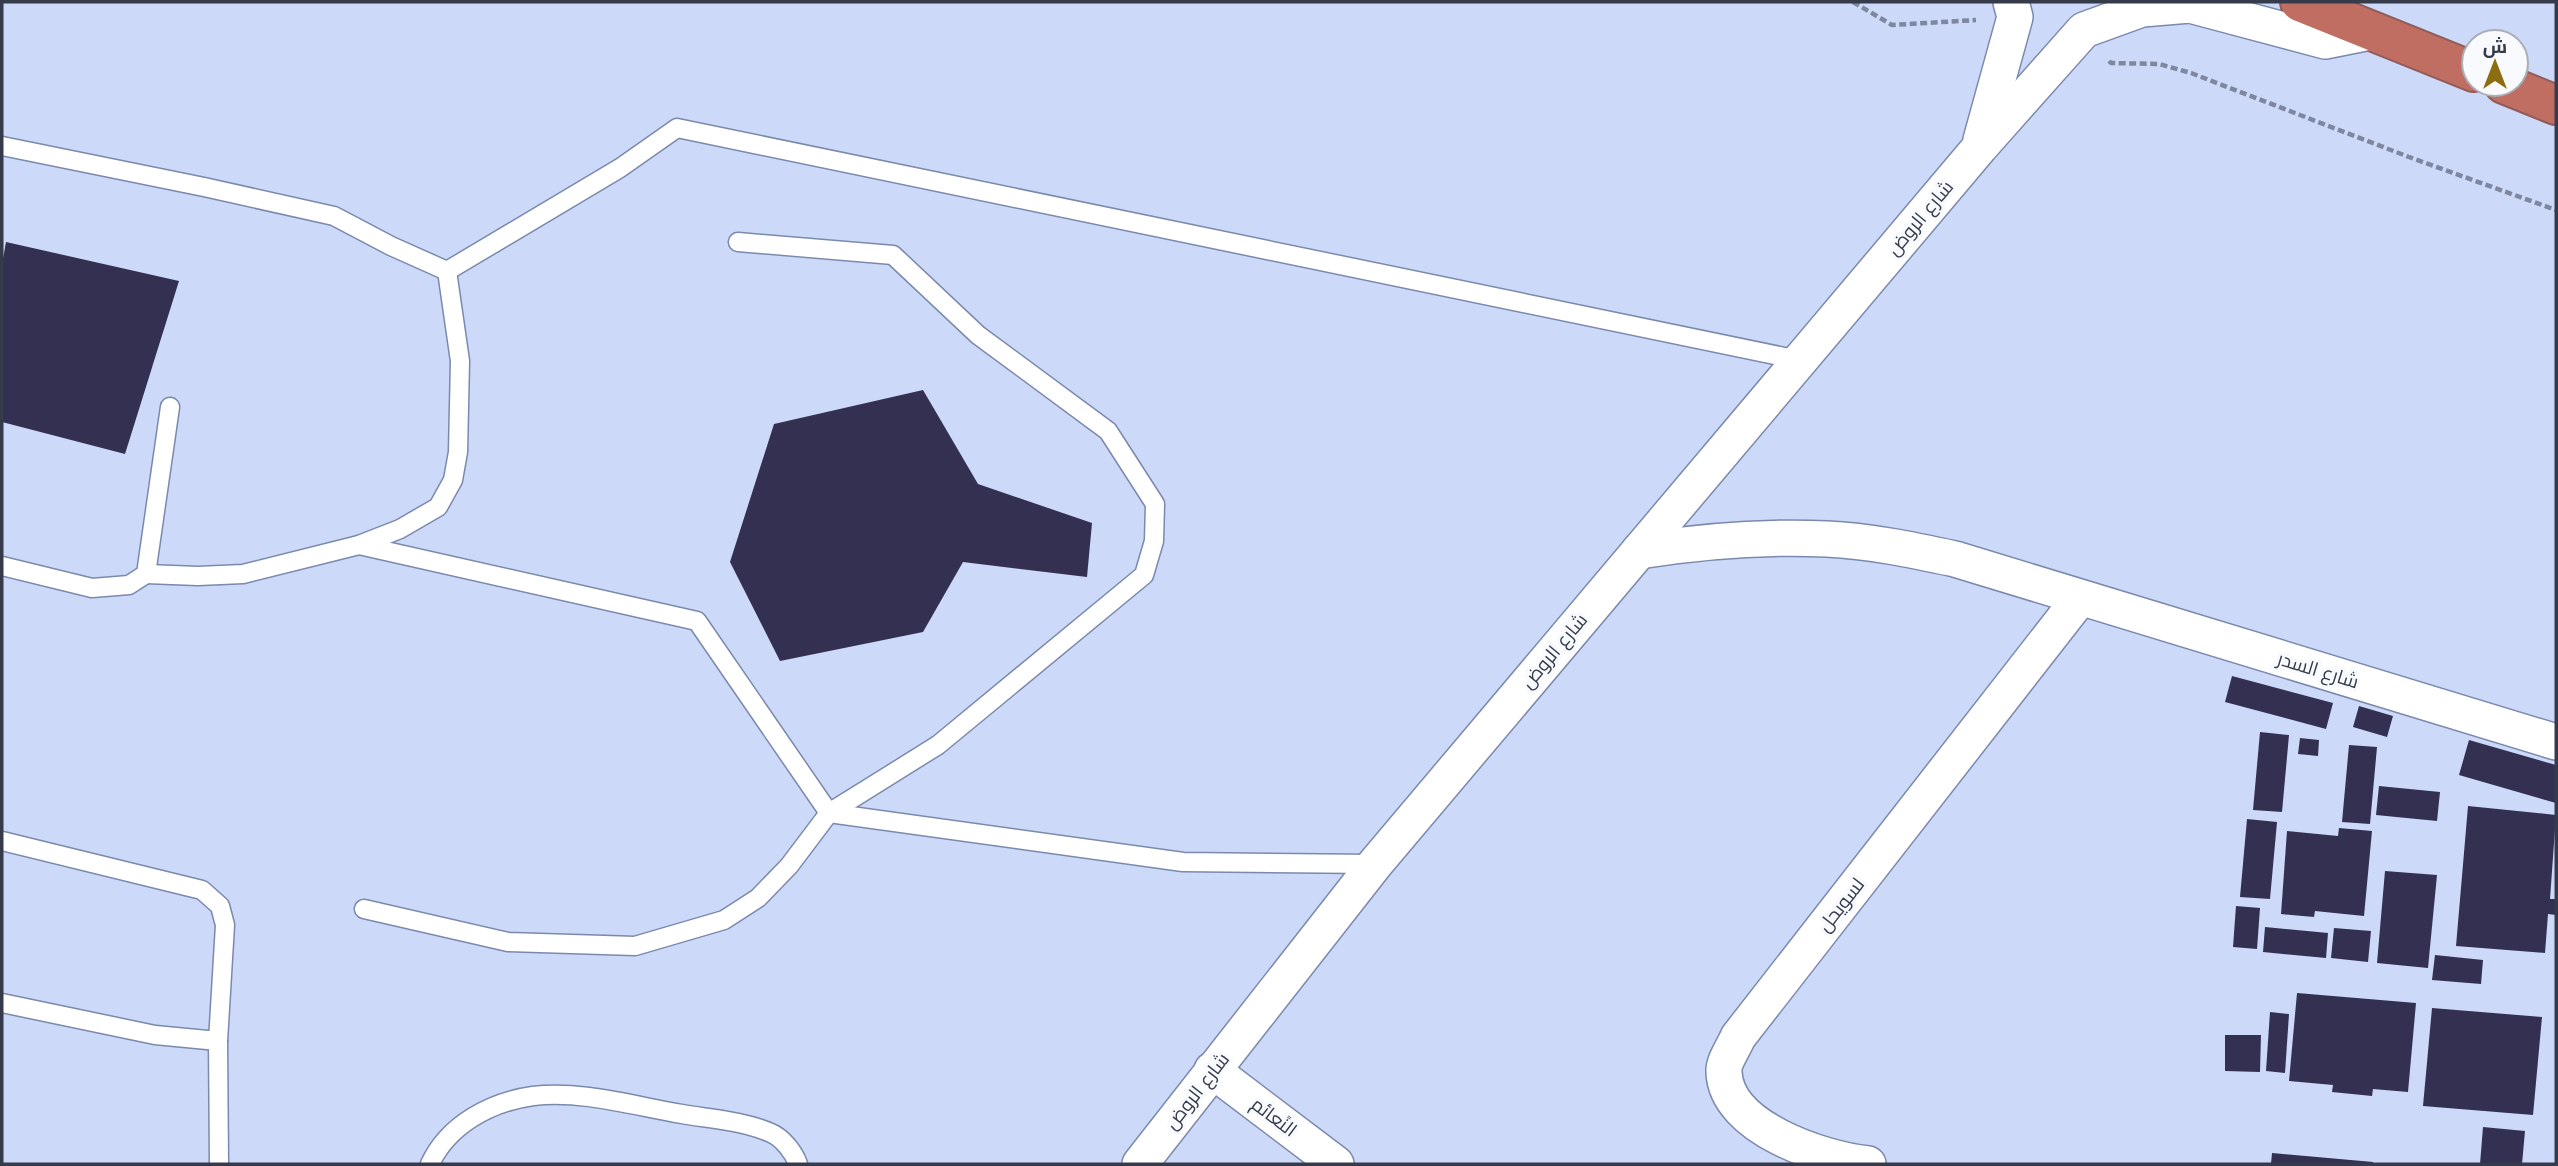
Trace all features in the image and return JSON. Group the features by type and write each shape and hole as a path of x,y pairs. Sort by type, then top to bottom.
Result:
{"highway":[{"path":"2300,2 2460,66"},
{"path":"2530,94 2556,105"}],"street":[{"name":"شارع الروض","path":"1140,1164 1375,864 1980,147 2084,30 2142,9 2190,5 2325,41 2375,31"},
{"name":"شارع الروض","path":"1980,147 2013,9"},
{"name":"شارع السدر","path":"1639,551 1714,541 1829,539 1893,547 1955,559 2556,742"},
{"name":"لسويحل","path":"1868,1164 1804,1148 1762,1127 1730,1098 1723,1070 1738,1037 2080,598"},
{"name":"النًعائم","path":"1212,1070 1336,1164"}],"lane":[{"path":"447,271 620,168 677,128 1799,360"},
{"path":"2,146 334,216 447,271"},
{"path":"364,909 508,942 635,946 724,920 758,898 789,866 829,813 938,745 1144,575 1154,541 1155,504 1108,432 978,335 893,255 738,242"},
{"path":"2,566 92,589 129,585 146,574 243,574 359,545 400,529 438,507 453,480 458,452 460,361 447,271"},
{"path":"146,574 170,407"},
{"path":"359,545 697,621 829,813 1183,862 1375,864"},
{"path":"2,841 202,890 220,906 225,925 218,1041 219,1164"},
{"path":"2,1003 155,1035 218,1041"},
{"path":"430,1164 436,1151 461,1124 492,1107 532,1096 575,1096 737,1124 773,1133 794,1153 798,1164"}],"path":[{"path":"1853,2 1892,25 2013,9"},
{"path":"2084,30 2111,64 2159,64 2191,73 2556,210"}],"building":[{"path":"6,242 179,281 125,454 2,422 2,264"},
{"path":"923,390 978,484 1092,523 1087,577 963,562 923,632 780,661 730,562 774,424"},
{"path":"2232,676 2333,703 2326,729 2225,702"},
{"path":"2359,706 2393,716 2387,737 2353,727"},
{"path":"2260,732 2289,735 2282,812 2253,810"},
{"path":"2300,738 2319,740 2318,756 2298,754"},
{"path":"2469,740 2556,765 2556,803 2459,775"},
{"path":"2349,745 2377,747 2370,824 2342,822"},
{"path":"2379,786 2440,792 2437,821 2376,815"},
{"path":"2468,806 2556,815 2550,899 2556,899 2556,915 2548,914 2545,953 2456,946"},
{"path":"2247,819 2277,822 2270,899 2240,897"},
{"path":"2339,828 2372,831 2364,916 2315,911 2314,917 2281,914 2287,831 2338,836"},
{"path":"2385,871 2437,875 2428,968 2377,963"},
{"path":"2236,906 2260,908 2257,949 2233,947"},
{"path":"2265,927 2328,933 2326,958 2263,952"},
{"path":"2334,928 2371,931 2368,962 2331,958"},
{"path":"2435,955 2483,960 2481,984 2432,980"},
{"path":"2297,993 2416,1003 2408,1092 2373,1089 2372,1096 2332,1092 2333,1085 2289,1081"},
{"path":"2432,1008 2542,1017 2533,1115 2423,1106"},
{"path":"2270,1012 2289,1014 2285,1073 2266,1071"},
{"path":"2225,1035 2261,1035 2260,1072 2225,1071"},
{"path":"2483,1127 2525,1131 2522,1164 2480,1164"},
{"path":"2272,1153 2373,1162 2373,1164 2271,1164"}]}
